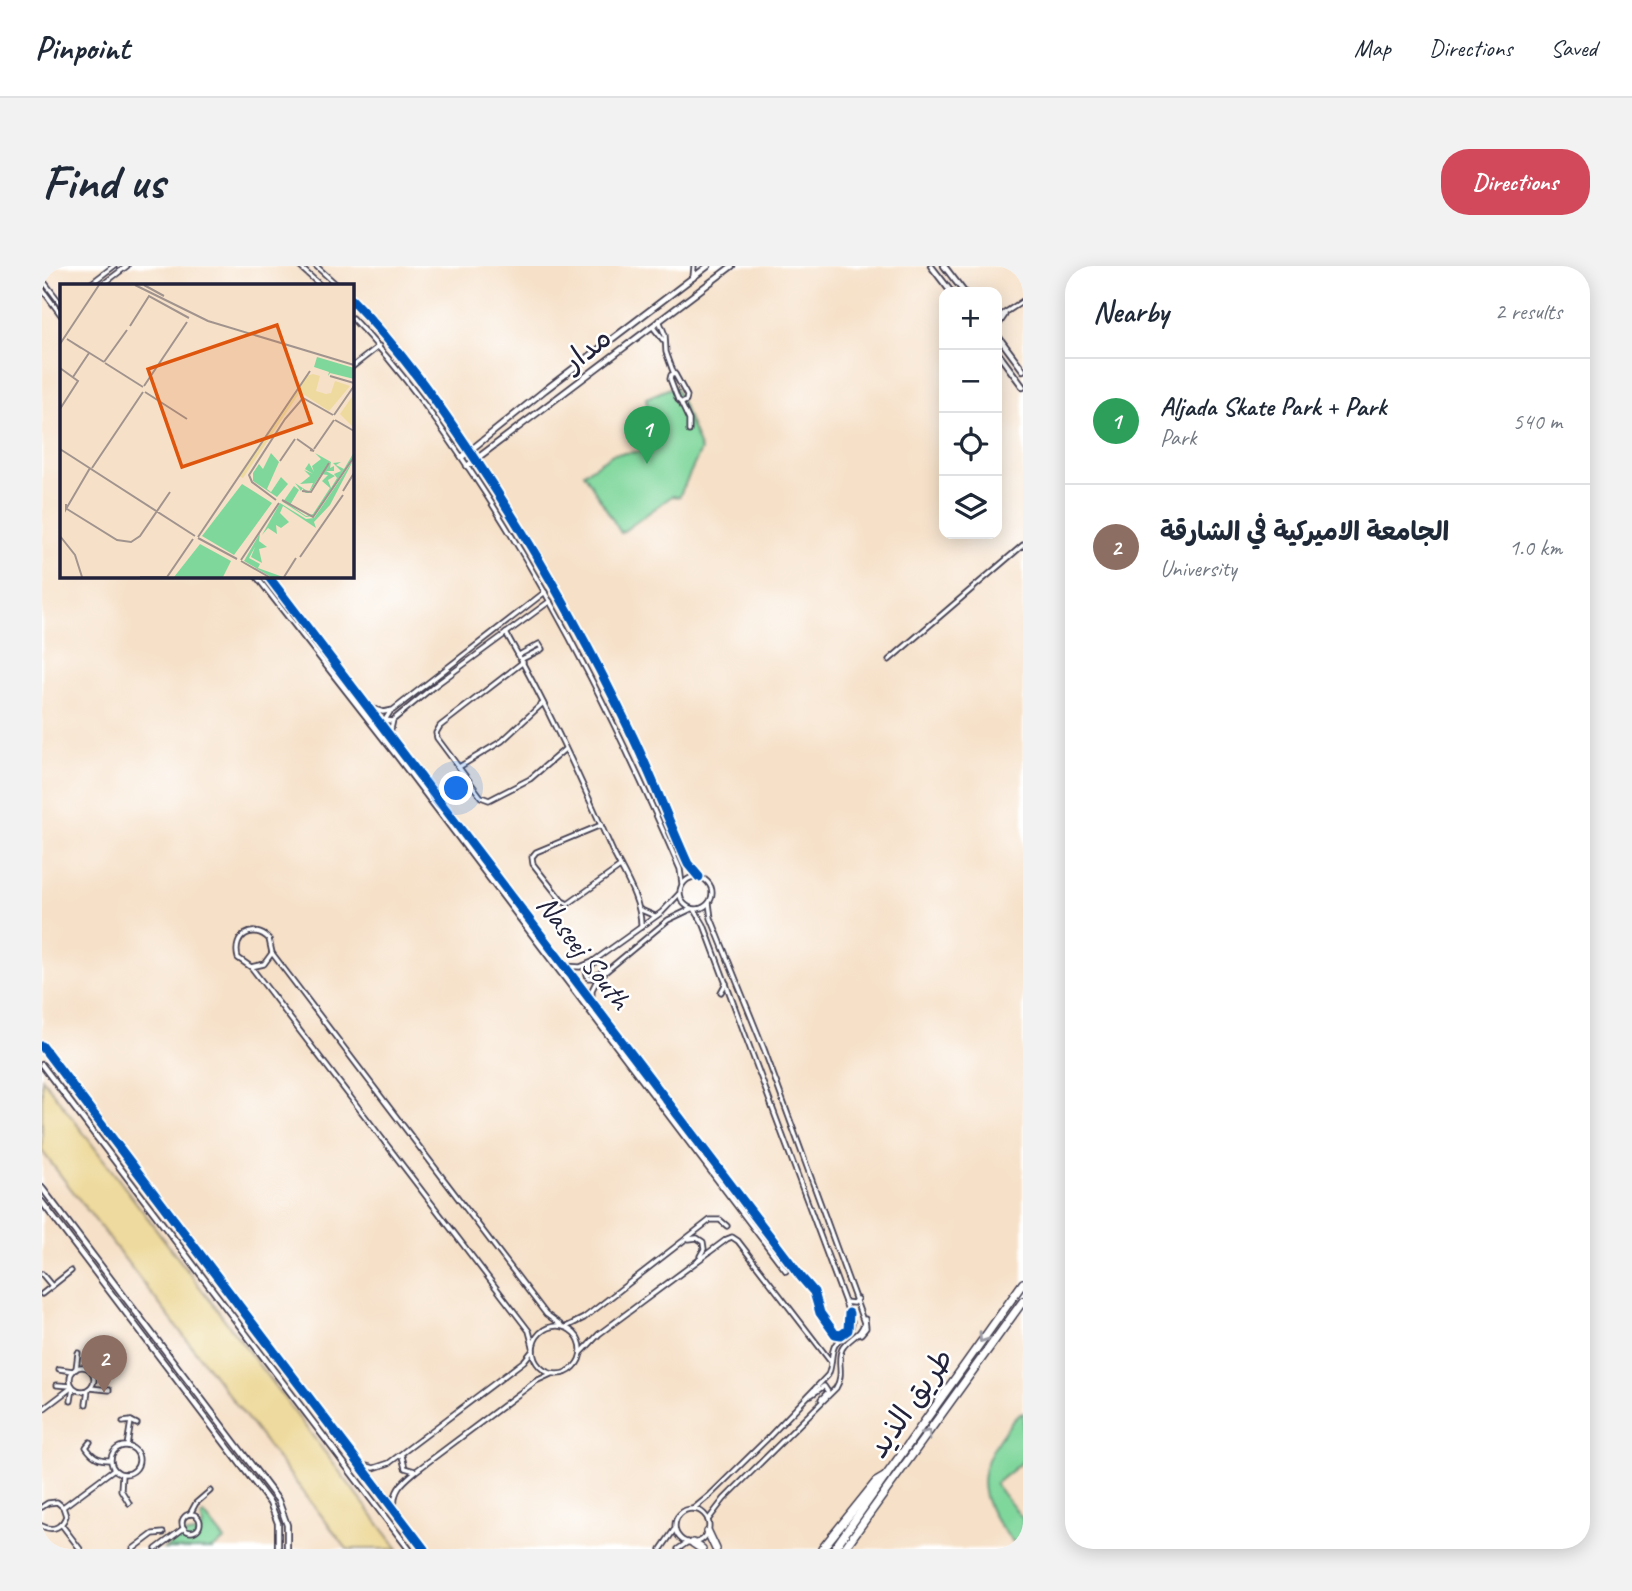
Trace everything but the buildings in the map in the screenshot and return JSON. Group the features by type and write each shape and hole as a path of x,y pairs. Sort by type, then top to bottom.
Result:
{"highway":[{"name":"طريق الذيد","path":"834,1549 1023,1283"},
{"name":"طريق الذيد","path":"844,1549 1023,1301"},
{"path":"822,1549 876,1482 887,1475"},
{"path":"708,1532 716,1549"},
{"path":"691,1542 702,1549"}],"street":[{"path":"90,284 114,266"},
{"path":"103,284 127,266"},
{"path":"299,266 319,284"},
{"path":"316,266 336,284"},
{"path":"693,278 694,266"},
{"name":"مدار","path":"461,457 708,266"},
{"name":"مدار","path":"467,466 732,266"},
{"path":"931,266 947,287"},
{"path":"944,266 960,287"},
{"path":"42,279 60,303"},
{"path":"42,289 60,314"},
{"path":"54,295 60,298"},
{"path":"1002,315 1023,301"},
{"path":"354,302 414,370 529,543 562,599 634,738 688,864 699,877"},
{"path":"1002,319 1006,313"},
{"path":"354,320 417,393 467,466 545,592 614,722 680,869 682,884 679,894 655,916 598,959 586,971 588,978 593,978 611,967"},
{"path":"659,320 665,335 664,341"},
{"path":"652,326 664,341 674,374 678,376 687,396 686,401 681,402"},
{"path":"1002,342 1023,370"},
{"path":"354,365 379,346"},
{"path":"1002,359 1023,387"},
{"path":"674,374 670,379 689,420 689,431"},
{"path":"889,660 1023,545"},
{"path":"258,578 415,780 786,1271"},
{"name":"Naseej South","path":"270,578 813,1290 820,1313 835,1334 843,1334 848,1330 849,1312"},
{"path":"545,592 391,711 385,720 393,720 550,601"},
{"path":"506,633 543,703 601,825 639,909 641,927"},
{"path":"521,659 542,649 539,644 438,728 437,738 481,797 491,800 530,779 565,749"},
{"path":"459,767 502,741 543,703"},
{"path":"368,706 379,711 391,711"},
{"path":"390,736 393,720"},
{"path":"601,825 536,852 532,862 561,900 568,904 620,867"},
{"path":"682,884 691,877 699,877 706,880 711,887 711,918 760,1039 857,1299 864,1326 841,1352 839,1383 724,1499 708,1520"},
{"path":"661,1549 671,1538 678,1515 693,1509 710,1495 828,1375 836,1344 852,1328 849,1312 704,925 693,909 682,902 679,894"},
{"path":"592,1003 594,984 611,967 672,917 703,908 709,903"},
{"path":"639,909 655,916"},
{"path":"551,1374 537,1363 529,1331 251,967 242,962 237,953 238,942 243,934 252,931 266,935 271,943 272,953 546,1314 577,1335 581,1353"},
{"path":"251,967 264,964 272,953"},
{"path":"564,966 580,967 598,959"},
{"path":"721,992 726,983"},
{"path":"42,1046 424,1549"},
{"path":"42,1065 409,1549"},
{"path":"42,1188 278,1500 287,1525 287,1549"},
{"path":"42,1202 270,1503 278,1523 278,1549"},
{"path":"359,1464 369,1468 380,1467 403,1454 524,1362 541,1332 550,1326 564,1326 584,1318 712,1220 721,1220 727,1226"},
{"path":"678,1245 692,1238 702,1242 703,1253 691,1265"},
{"path":"395,1511 394,1497 398,1488 416,1471 536,1381 572,1369 581,1353 599,1334 727,1239 735,1238 832,1363"},
{"path":"42,1294 71,1271"},
{"path":"42,1274 52,1286"},
{"path":"845,1302 853,1303 857,1299"},
{"path":"144,1336 152,1339 153,1333"},
{"path":"71,1401 78,1353"},
{"path":"86,1404 93,1357"},
{"path":"59,1369 111,1375"},
{"path":"57,1385 108,1390"},
{"path":"42,1410 72,1387"},
{"path":"807,1396 820,1387 826,1387 828,1392 817,1407"},
{"path":"127,1446 131,1421"},
{"path":"123,1422 131,1421 137,1424"},
{"path":"90,1442 86,1447 93,1456 111,1460"},
{"path":"127,1446 134,1449 139,1460 134,1471 122,1474 114,1469 111,1460 116,1449 127,1446"},
{"path":"403,1454 403,1465 410,1471 416,1471"},
{"path":"63,1507 114,1469"},
{"path":"122,1474 121,1490 129,1503"},
{"path":"184,1528 183,1521 194,1504 210,1491"},
{"path":"42,1499 44,1506 54,1502 63,1507 66,1516 61,1524 53,1529 42,1526"},
{"path":"678,1549 700,1540 708,1532 708,1520 702,1512 693,1509"},
{"path":"184,1528 192,1531 199,1526 198,1517 190,1514"},
{"path":"61,1524 80,1549"},
{"path":"156,1549 184,1528"},
{"path":"675,1528 678,1536 691,1542"},
{"path":"133,1549 155,1533 163,1533"},
{"path":"141,1543 145,1549"}],"green space":[{"path":"675,386 701,450 679,497 672,496 621,533 584,473 613,454 647,451 647,430 651,429 646,398"},
{"path":"1023,1413 1023,1461 995,1484 1023,1519 1022,1547 1011,1539 993,1516 987,1504 983,1480 995,1445 1012,1421"},
{"path":"204,1514 225,1540 212,1549 164,1549 184,1535 199,1532 203,1526 201,1517"}],"sand":[{"path":"42,1078 398,1549 347,1549 42,1151"}],"cycle path":[{"path":"354,302 433,397 498,493 539,561 579,630 615,701 688,864 699,877"},
{"path":"270,578 814,1292 820,1313 835,1334 841,1335 848,1330 849,1313"},
{"path":"42,1046 424,1549"}],"place":[{"name":"Aljada Skate Park + Park","path":"647,464"},
{"name":"الجامعة الاميركية في الشارقة","path":"104,1393"}]}
